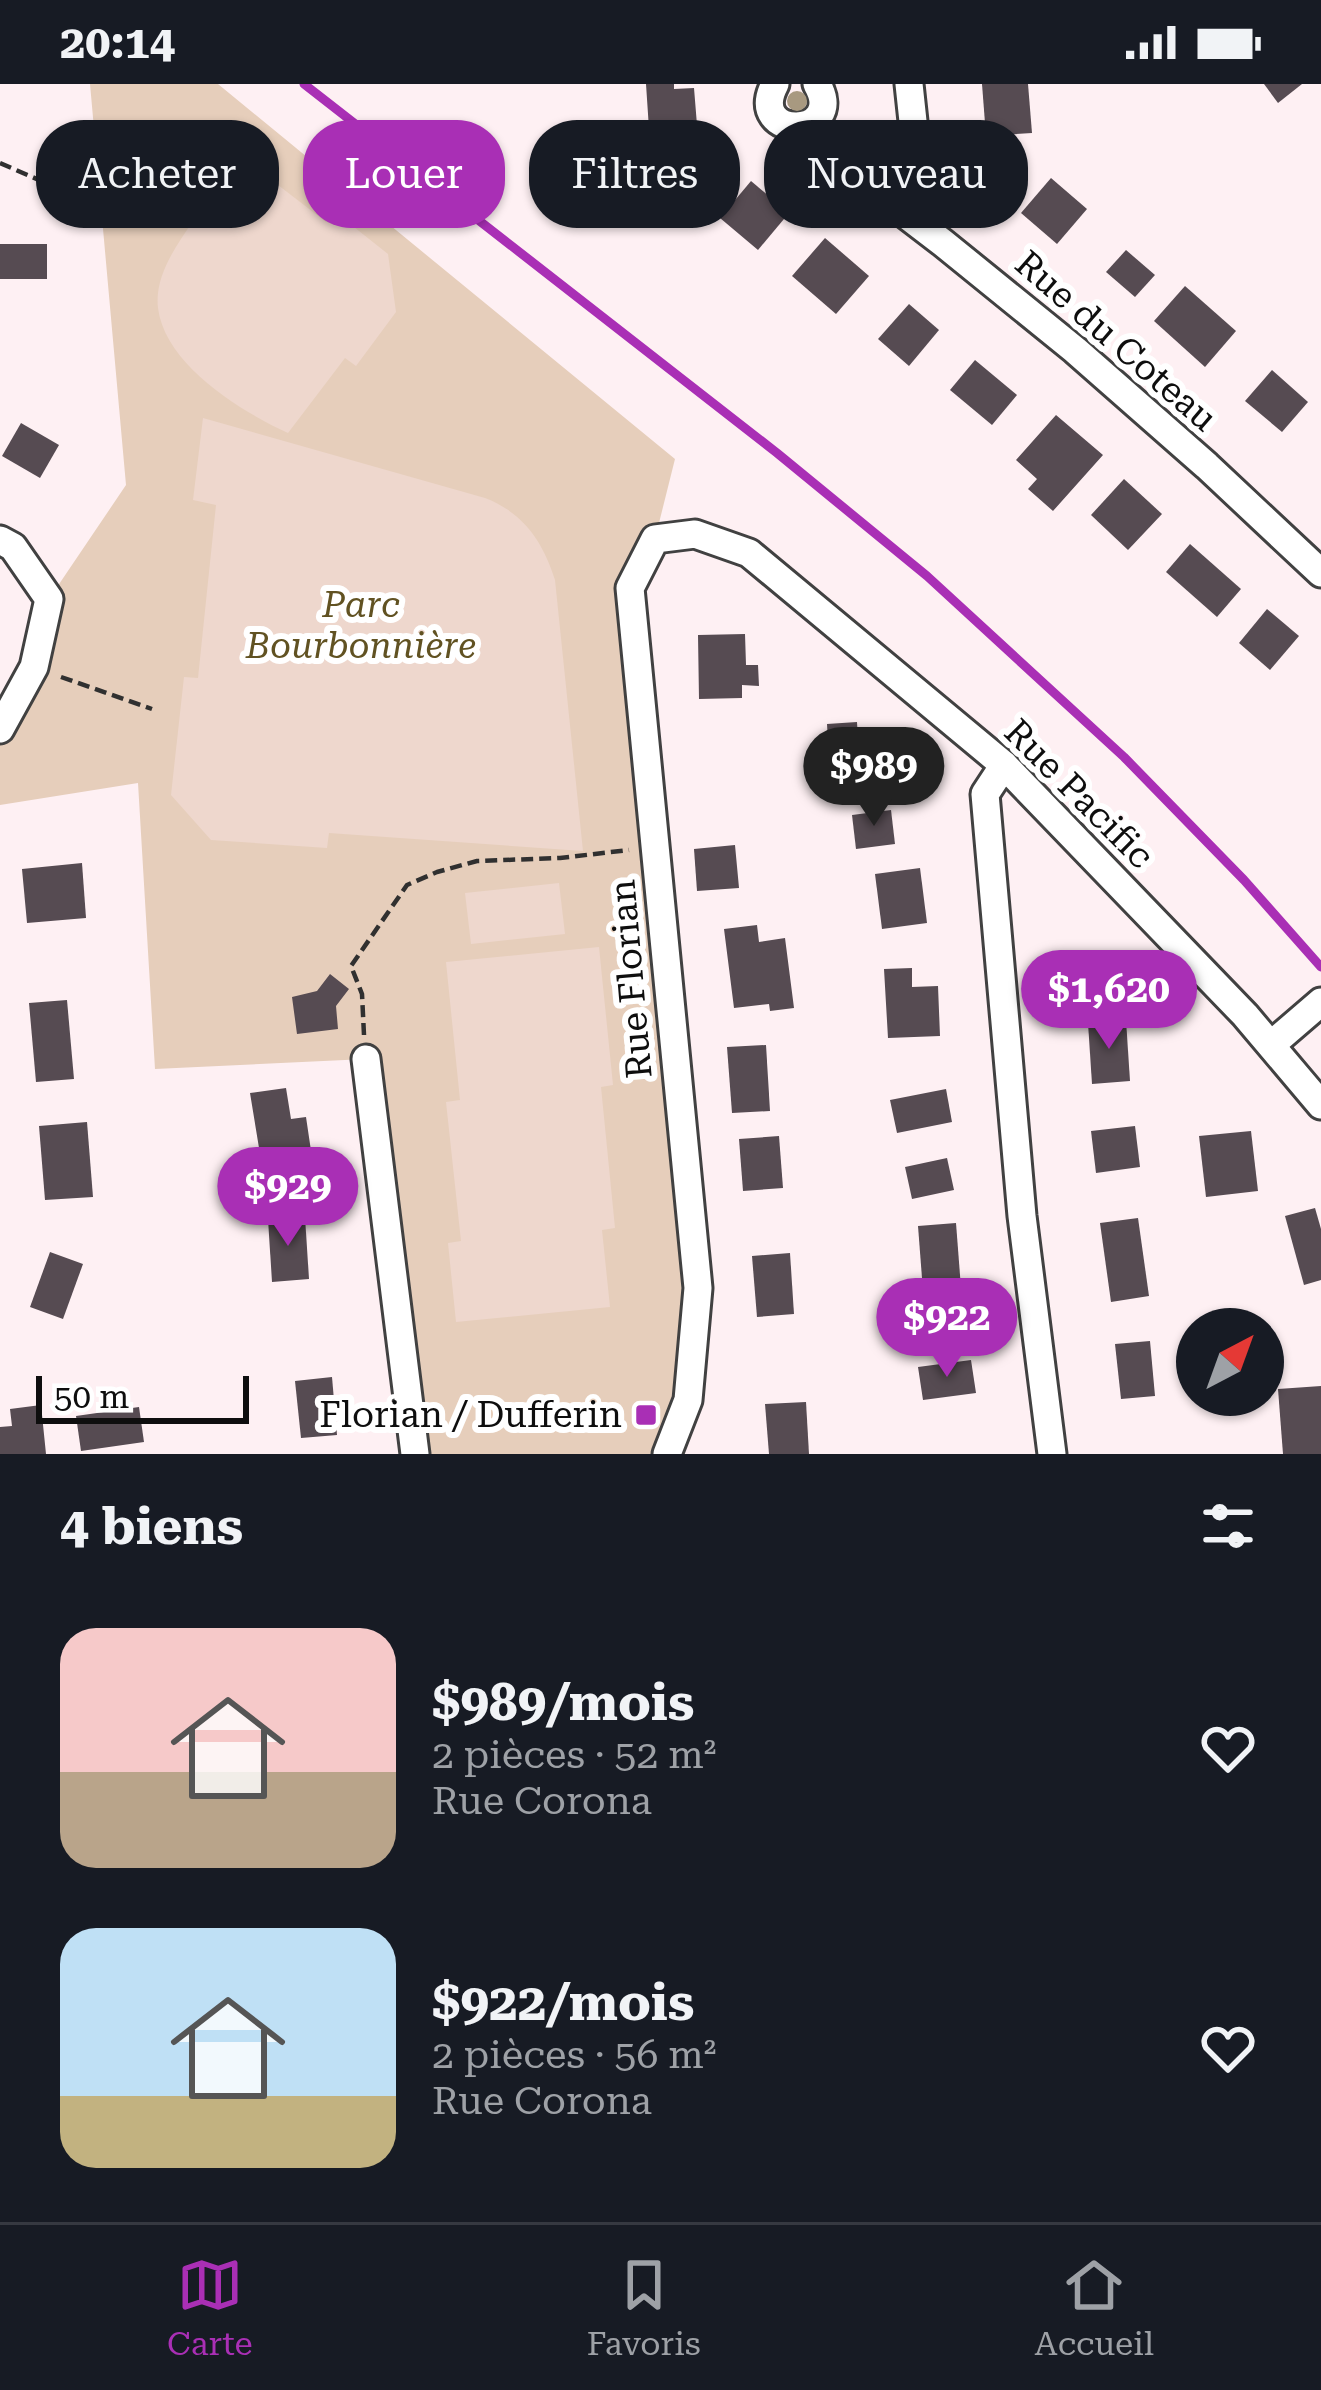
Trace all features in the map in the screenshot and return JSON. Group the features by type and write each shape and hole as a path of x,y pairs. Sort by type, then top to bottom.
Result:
{"street":[{"name":"Rue du Coteau","path":"776,84 770,97 774,115 780,120"},
{"path":"815,120 823,107 817,84"},
{"path":"909,84 914,120"},
{"name":"Rue du Coteau","path":"924,228 1076,350 1321,573"},
{"name":"Rue Pacific","path":"694,534 749,553 1004,765 1271,1045 1321,1105"},
{"name":"Rue Florian","path":"667,1454 688,1400 698,1288 630,588 655,539 694,534"},
{"path":"0,540 13,547 49,599 34,667 0,729"},
{"path":"1004,765 986,794 1022,1216 1052,1454"},
{"path":"1271,1045 1321,1002"},
{"path":"366,1059 415,1454"}],"path":[{"path":"0,163 36,179"},
{"path":"34,667 152,710"},
{"path":"366,1059 362,994 351,966 407,885 477,861 655,848"}],"green space":[{"name":"Parc Bourbonnière","path":"90,84 218,84 262,120 93,120"},
{"name":"Parc Bourbonnière","path":"279,134 303,154 303,228 393,228 675,459 655,539 630,588 698,1288 667,1454 415,1454 366,1059 155,1069 138,783 0,805 0,729 49,599 126,485 103,228 279,228"},
{"path":"279,186 303,204 303,228 355,228 388,254 396,312 356,366 345,358 288,433 228,399 175,349 164,329 158,299 167,263 189,228 279,228"},
{"path":"203,418 485,498 511,512 530,530 555,580 583,851 329,833 327,848 211,840 171,795 184,677 198,678 216,505 193,500"},
{"path":"559,883 565,934 471,944 465,893"},
{"path":"599,947 613,1085 601,1087 615,1228 602,1230 610,1307 456,1322 448,1243 461,1241 446,1102 460,1100 446,962"}],"building":[{"path":"646,84 694,88 697,120 648,120"},
{"path":"982,84 1028,84 1032,133 1028,133 1028,120 985,120"},
{"path":"1264,84 1302,84 1278,103"},
{"path":"1051,178 1087,209 1057,244 1028,219 1028,205"},
{"path":"751,181 764,192 764,228 776,228 758,250 732,228 740,228 740,194"},
{"path":"825,238 869,276 836,314 792,276"},
{"path":"0,244 47,244 47,279 0,279"},
{"path":"1126,250 1155,275 1135,297 1106,272"},
{"path":"1185,286 1236,331 1205,367 1154,321"},
{"path":"909,304 939,330 909,366 878,339"},
{"path":"975,360 1017,395 992,425 950,390"},
{"path":"1272,370 1308,402 1282,432 1245,401"},
{"path":"1056,415 1103,455 1053,511 1028,489 1037,479 1016,460"},
{"path":"21,423 59,445 40,478 2,456"},
{"path":"1124,479 1162,514 1128,550 1091,515"},
{"path":"1190,544 1241,589 1217,617 1166,572"},
{"path":"1267,609 1299,636 1270,670 1239,643"},
{"path":"745,634 746,665 758,665 759,686 742,685 742,698 699,699 698,635"},
{"path":"857,722 859,757 891,755 893,789 831,792 827,724"},
{"path":"891,810 895,844 856,849 852,815"},
{"path":"735,845 739,888 697,891 694,849"},
{"path":"82,863 86,918 27,923 22,869"},
{"path":"920,868 927,923 882,929 875,874"},
{"path":"757,925 759,942 785,938 794,1008 770,1011 769,1004 734,1008 724,929"},
{"path":"912,968 912,987 938,986 940,1036 888,1038 884,969"},
{"path":"330,974 349,989 336,1006 338,1029 297,1034 292,997 317,991"},
{"path":"67,1000 74,1079 36,1082 29,1003"},
{"path":"1126,1020 1130,1081 1092,1084 1088,1023"},
{"path":"766,1045 770,1111 732,1113 727,1047"},
{"path":"286,1088 291,1119 306,1117 314,1171 249,1180 245,1156 260,1154 250,1093"},
{"path":"946,1089 952,1122 897,1133 890,1100"},
{"path":"87,1122 93,1197 45,1200 39,1126"},
{"path":"1135,1126 1140,1167 1096,1173 1091,1131"},
{"path":"1251,1131 1258,1191 1206,1197 1199,1136"},
{"path":"779,1136 783,1188 743,1191 739,1139"},
{"path":"947,1158 954,1190 912,1199 905,1167"},
{"path":"1315,1208 1321,1229 1321,1280 1304,1285 1285,1216"},
{"path":"305,1217 309,1279 272,1282 268,1219"},
{"path":"1138,1218 1149,1296 1111,1302 1100,1223"},
{"path":"956,1223 961,1288 923,1291 918,1226"},
{"path":"50,1252 83,1264 63,1319 30,1307"},
{"path":"790,1253 794,1314 757,1317 752,1256"},
{"path":"1150,1341 1155,1396 1121,1399 1115,1344"},
{"path":"971,1360 976,1393 923,1400 918,1367"},
{"path":"332,1377 337,1435 301,1438 295,1381"},
{"path":"1321,1386 1321,1454 1283,1454 1284,1389"},
{"path":"806,1402 809,1454 769,1454 765,1404"},
{"path":"41,1405 46,1454 0,1454 0,1427 12,1426 10,1409"},
{"path":"139,1407 144,1442 81,1451 76,1416"}],"railway":[{"path":"304,84 927,576 1124,757 1321,967"}],"place":[{"name":"Florian / Dufferin","path":"646,1415"}]}
